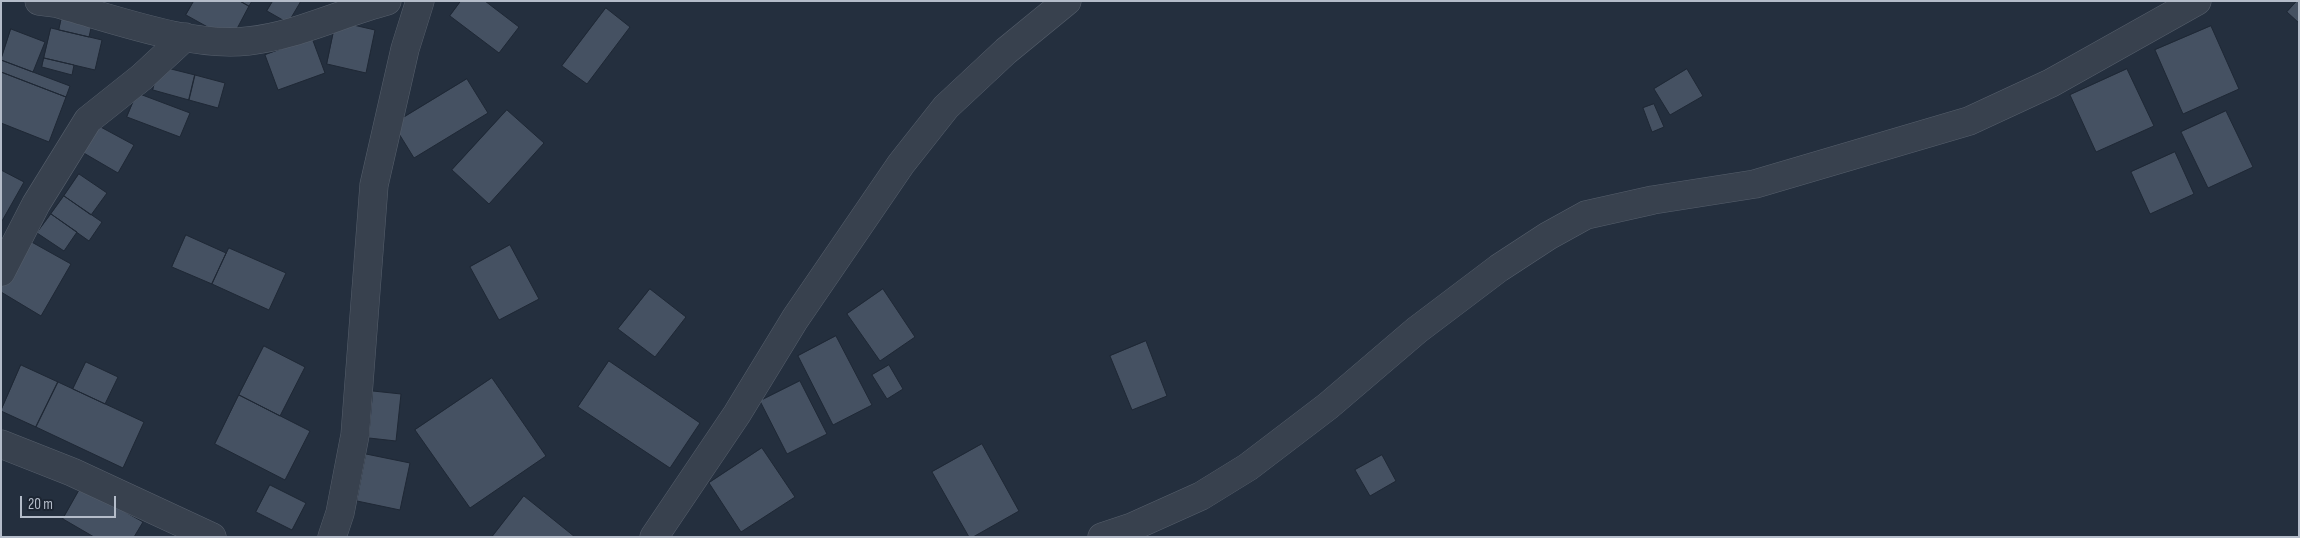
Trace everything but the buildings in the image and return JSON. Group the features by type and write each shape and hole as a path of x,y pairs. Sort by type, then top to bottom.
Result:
{"street":[{"path":"39,1 55,3 199,40 248,42 290,32 387,1"},
{"path":"332,537 340,513 355,435 374,185 406,49 420,1"},
{"path":"654,537 737,414 795,319 901,164 946,107 1006,51 1067,1"},
{"path":"1102,537 1132,527 1202,496 1248,467 1328,406 1417,330 1499,268 1548,236 1586,215 1653,200 1755,184 1969,121 2051,83 2198,1"},
{"path":"1,272 36,204 88,120 156,65 185,37"},
{"path":"1,444 81,476 212,537"}]}
